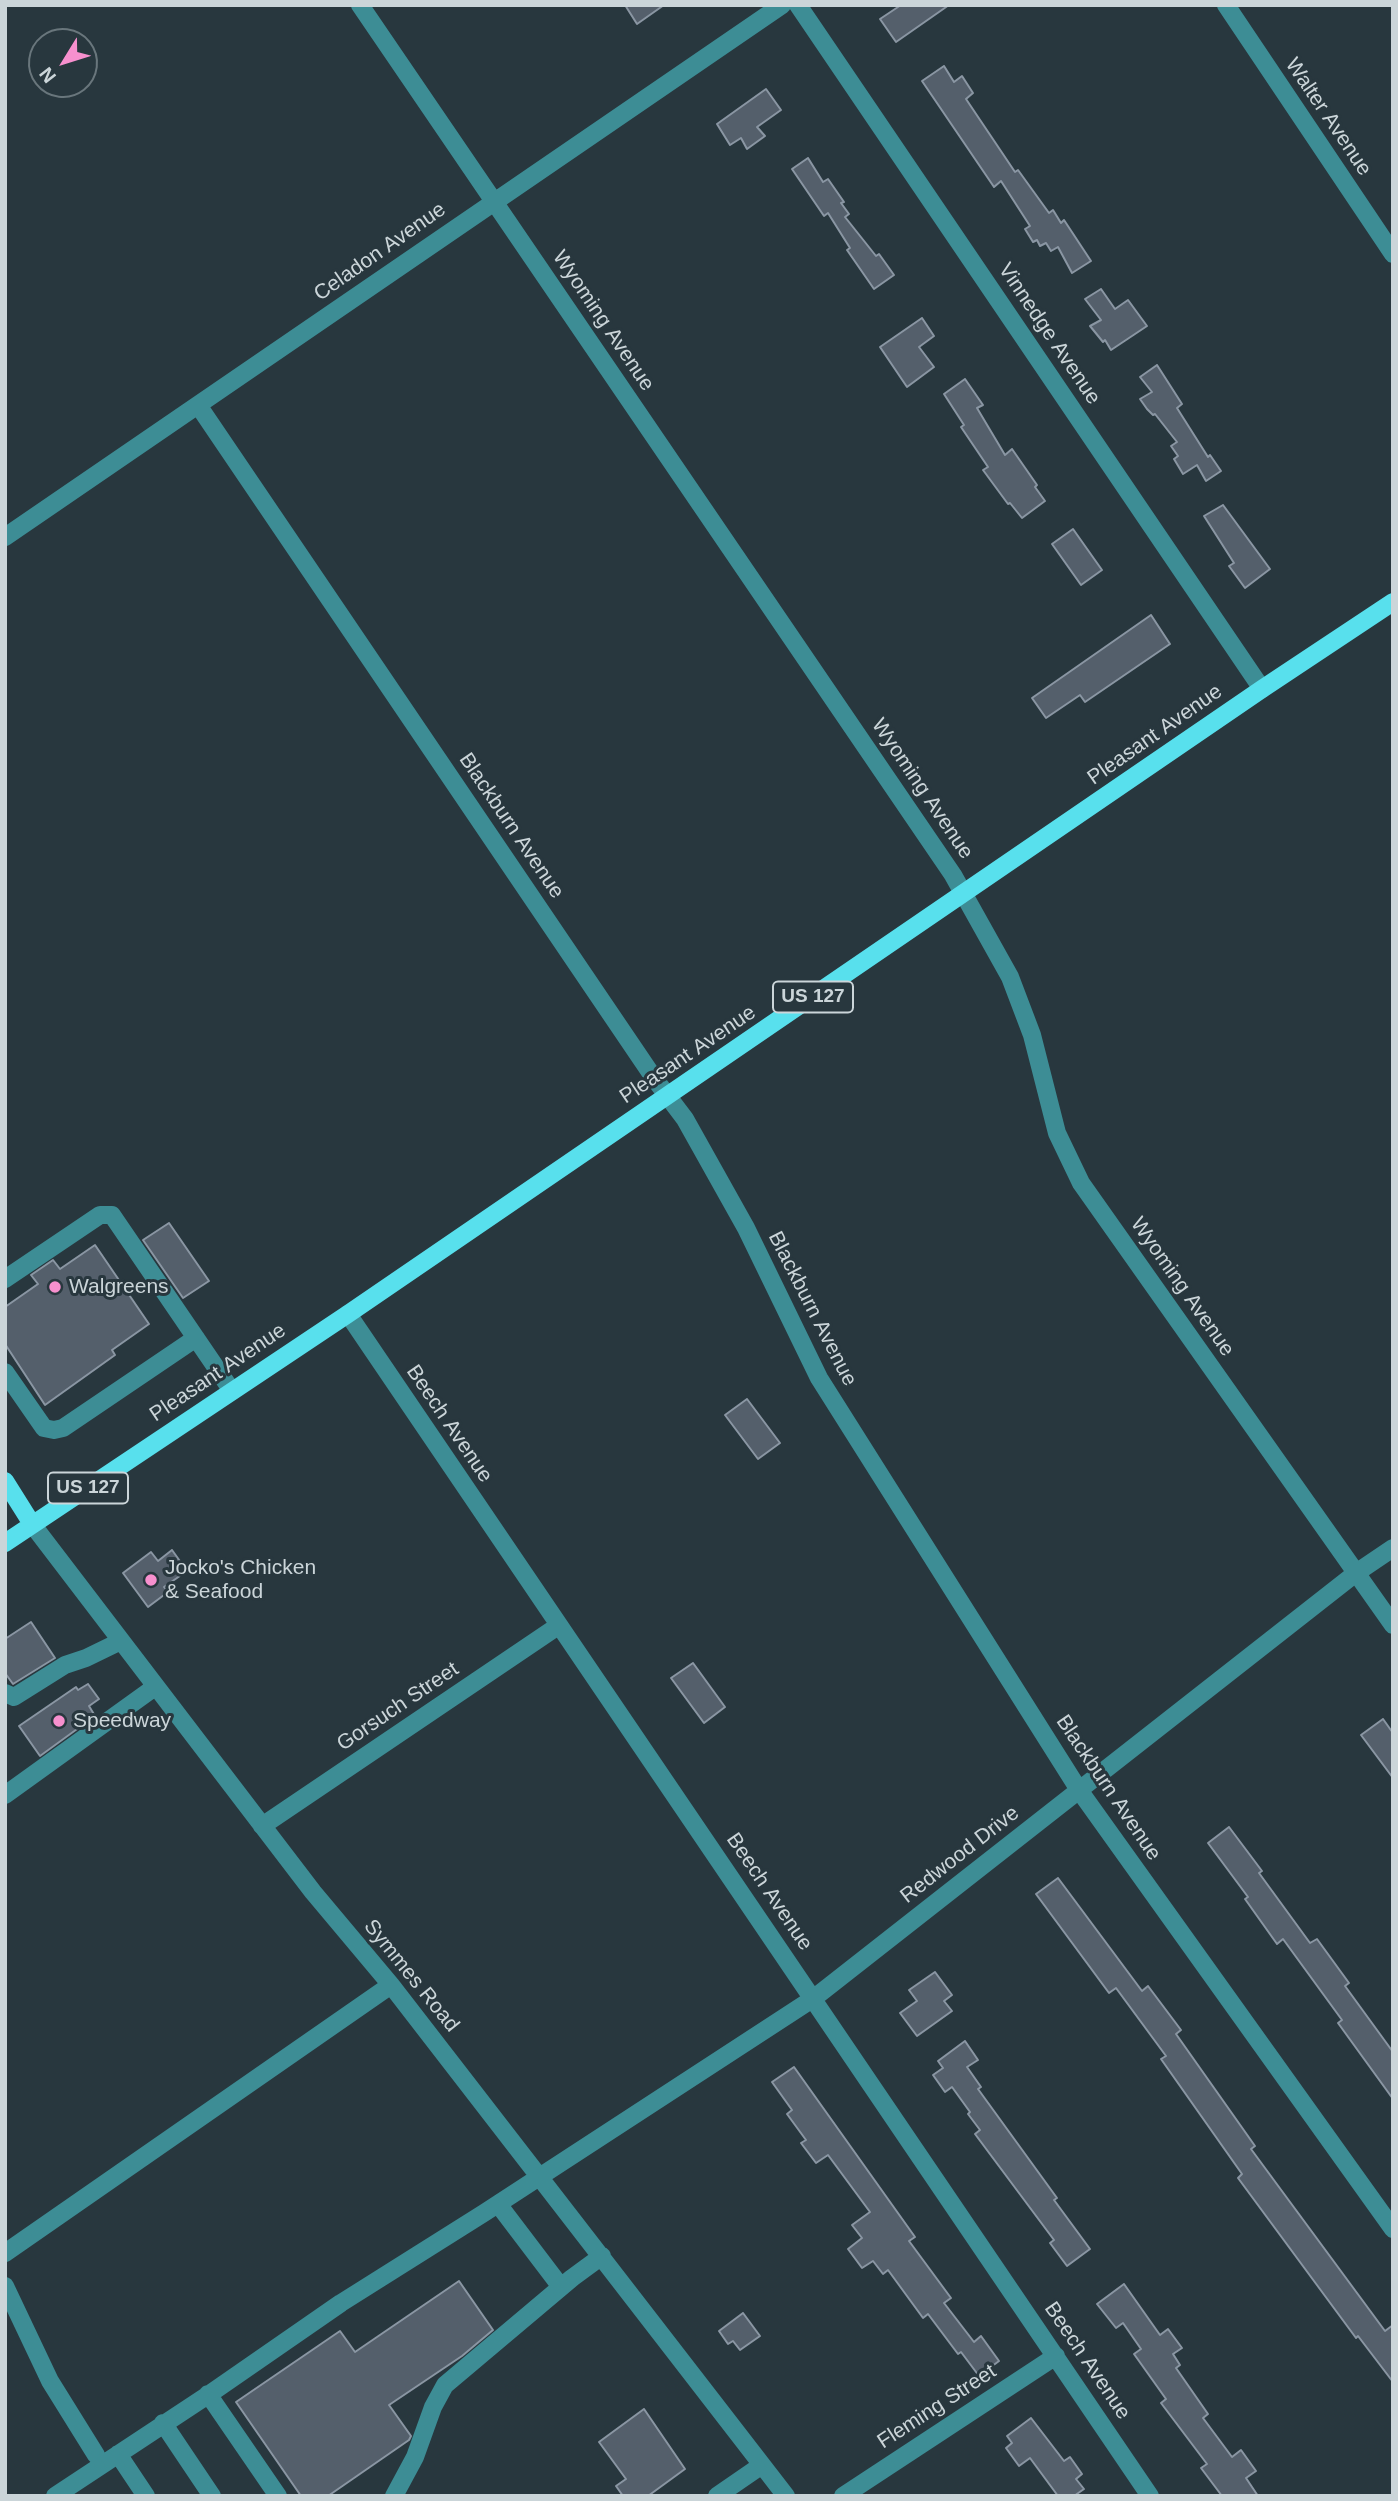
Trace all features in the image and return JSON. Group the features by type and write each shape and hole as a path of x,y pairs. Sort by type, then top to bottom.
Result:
{"main road":[{"name":"Pleasant Avenue","path":"5,1543 348,1314 1393,602"},
{"name":"Symmes Road","path":"5,1481 32,1524"}],"street":[{"name":"Wyoming Avenue","path":"360,5 965,894 1010,977 1032,1035 1057,1133 1081,1183 1393,1625"},
{"name":"Celadon Avenue","path":"5,537 782,5"},
{"name":"Vinnedge Avenue","path":"799,5 1262,689"},
{"name":"Walter Avenue","path":"1226,5 1393,254"},
{"name":"Blackburn Avenue","path":"198,404 667,1097 685,1119 746,1228 819,1378 1079,1790 1393,2229"},
{"path":"5,1279 100,1215 112,1215 232,1391"},
{"name":"Beech Avenue","path":"348,1314 1150,2496"},
{"path":"5,1372 44,1428 54,1430 63,1428 196,1338"},
{"name":"Symmes Road","path":"32,1524 313,1892 391,1985 786,2496"},
{"name":"Redwood Drive","path":"55,2496 75,2490 118,2454 341,2303 499,2204 814,1998 1356,1573 1393,1548"},
{"name":"Gorsuch Street","path":"262,1826 558,1626"},
{"path":"5,1693 14,1697 65,1665 121,1641"},
{"path":"5,1795 155,1686"},
{"path":"5,2253 391,1985"},
{"path":"499,2204 561,2287"},
{"path":"394,2496 415,2457 433,2407 445,2385 602,2256"},
{"path":"5,2286 50,2381 96,2455"},
{"name":"Fleming Street","path":"843,2496 1056,2356"},
{"path":"208,2395 278,2496"},
{"path":"163,2423 212,2496"},
{"path":"118,2454 146,2496"},
{"path":"717,2496 762,2465"}],"building":[{"path":"625,5 664,5 637,24"},
{"path":"901,5 949,5 896,42 880,19"},
{"path":"944,66 954,82 962,76 973,93 966,99 1015,172 1018,170 1049,213 1053,210 1061,223 1064,220 1091,261 1072,273 1058,247 1051,251 1046,243 1040,246 1037,240 1033,242 1025,229 1030,226 1001,181 994,187 922,81"},
{"path":"766,89 781,110 757,127 765,136 747,149 741,138 730,145 717,124"},
{"path":"808,158 823,182 828,179 844,202 841,203 849,214 845,217 894,275 874,289 847,250 850,248 828,213 824,216 792,169"},
{"path":"1101,289 1115,309 1128,300 1147,326 1111,350 1090,326 1101,320 1085,299"},
{"path":"922,318 934,336 919,347 934,367 907,387 880,347"},
{"path":"1157,365 1182,404 1177,408 1208,457 1210,455 1221,471 1206,481 1197,465 1183,474 1174,459 1178,456 1171,446 1177,442 1140,399 1152,392 1140,377"},
{"path":"965,379 983,405 977,408 1005,455 1012,449 1045,501 1022,518 983,470 988,467 961,427 964,425 944,394"},
{"path":"1223,505 1270,569 1245,588 1229,566 1234,563 1204,516"},
{"path":"1073,529 1102,570 1081,585 1052,544"},
{"path":"1151,615 1170,644 1085,702 1080,695 1046,718 1032,698"},
{"path":"169,1223 209,1281 183,1298 143,1240"},
{"name":"Walgreens","path":"95,1245 149,1324 112,1350 115,1355 45,1405 5,1344 5,1307 38,1284 31,1275 53,1260 60,1269"},
{"path":"747,1399 780,1443 758,1459 725,1415"},
{"name":"Jocko's Chicken & Seafood","path":"172,1550 187,1571 164,1587 168,1592 148,1607 123,1573 151,1552 158,1561"},
{"path":"31,1622 55,1658 13,1684 5,1673 5,1639"},
{"path":"693,1663 725,1707 704,1723 671,1678"},
{"path":"88,1684 99,1699 89,1706 95,1716 40,1756 19,1726 76,1687 78,1690"},
{"path":"1383,1719 1393,1733 1393,1778 1361,1735"},
{"path":"1229,1827 1310,1943 1317,1939 1349,1983 1345,1986 1393,2052 1393,2099 1338,2023 1342,2020 1283,1939 1277,1944 1245,1899 1248,1897 1208,1843"},
{"path":"1058,1878 1142,1991 1148,1986 1181,2030 1176,2034 1255,2146 1251,2149 1385,2331 1393,2325 1393,2382 1358,2336 1356,2338 1238,2178 1242,2174 1161,2059 1166,2056 1116,1988 1109,1993 1036,1894"},
{"path":"935,1972 952,1995 944,2001 952,2011 917,2036 900,2013 917,2001 909,1990"},
{"path":"965,2041 978,2060 967,2067 981,2087 978,2089 1057,2198 1054,2200 1090,2249 1067,2266 1050,2243 1054,2240 975,2134 980,2130 968,2114 970,2112 952,2087 945,2092 933,2075 943,2068 938,2061"},
{"path":"794,2067 915,2237 909,2241 951,2298 944,2303 974,2342 981,2336 999,2361 979,2376 961,2352 958,2354 928,2314 923,2318 888,2270 883,2274 873,2261 862,2268 848,2249 862,2238 852,2225 870,2212 828,2155 816,2163 801,2143 806,2140 787,2114 792,2110 772,2082"},
{"path":"459,2281 493,2330 462,2356 389,2405 411,2436 409,2440 328,2496 301,2496 236,2402 340,2331 355,2352"},
{"path":"1124,2284 1160,2335 1168,2329 1182,2348 1173,2354 1180,2365 1176,2368 1208,2414 1203,2418 1232,2457 1241,2450 1256,2471 1246,2478 1258,2496 1222,2496 1201,2468 1207,2464 1161,2403 1166,2399 1134,2354 1141,2349 1123,2323 1116,2328 1097,2304"},
{"path":"743,2313 760,2336 740,2350 733,2341 728,2344 719,2331"},
{"path":"644,2409 685,2469 648,2496 623,2496 616,2486 626,2479 599,2442"},
{"path":"1031,2418 1064,2461 1070,2457 1082,2474 1076,2479 1084,2489 1074,2496 1058,2496 1030,2458 1019,2466 1006,2448 1012,2443 1007,2436"}],"place":[{"name":"Walgreens","path":"55,1287"},
{"name":"Jocko's Chicken & Seafood","path":"151,1580"},
{"name":"Speedway","path":"59,1721"}]}
